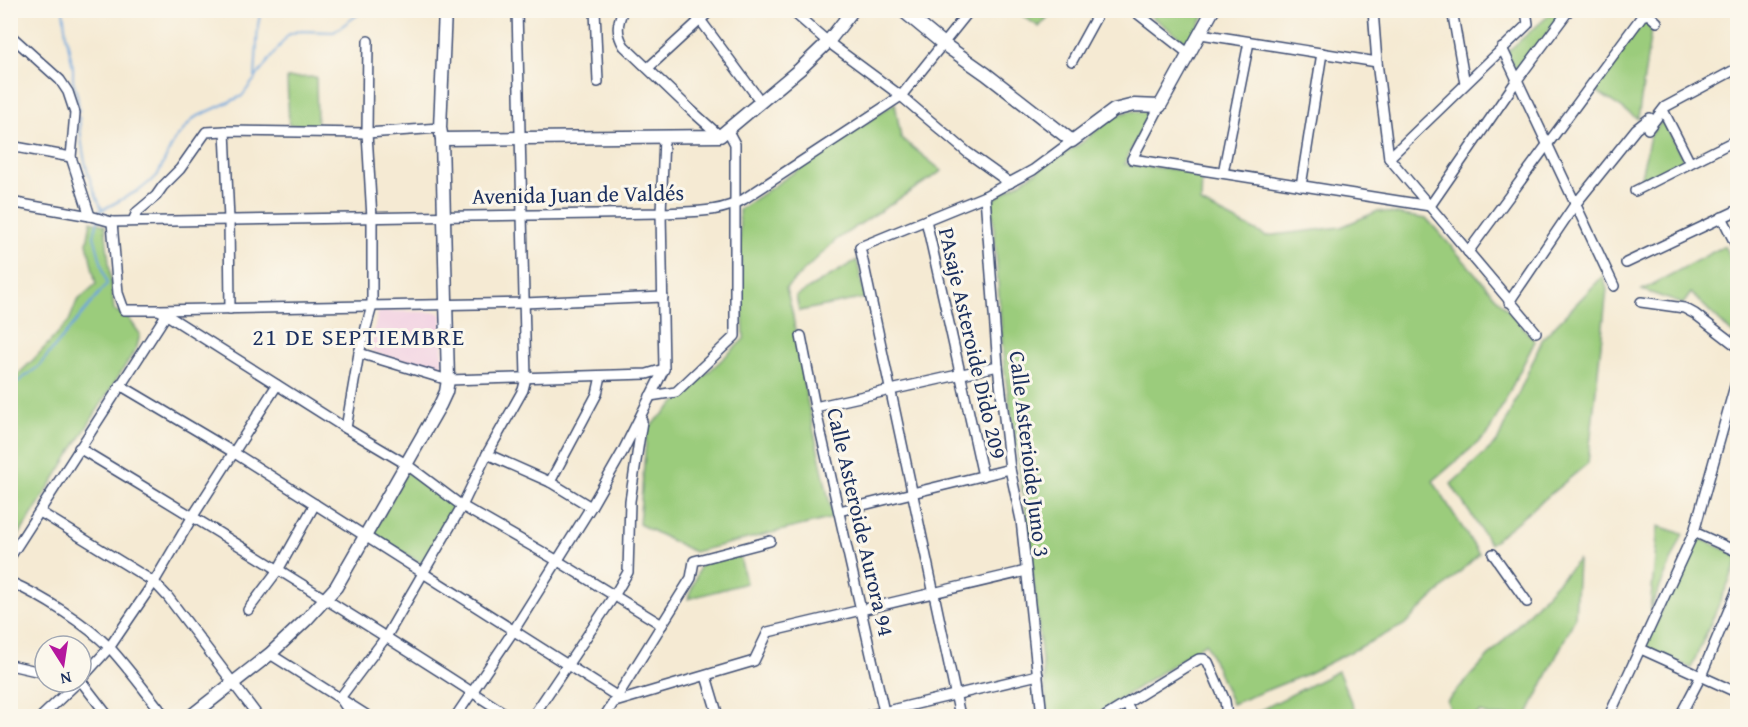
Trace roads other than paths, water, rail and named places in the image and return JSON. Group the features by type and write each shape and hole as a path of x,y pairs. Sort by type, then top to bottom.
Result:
{"street":[{"path":"191,717 270,654 336,587 446,392 448,380 445,216 441,134 445,10"},
{"path":"340,698 386,637 462,506 487,454 523,390 526,378 517,10"},
{"path":"595,10 598,82"},
{"path":"623,10 617,29 624,46 692,111 724,132 735,144 735,336 676,392 650,396"},
{"path":"690,10 701,21 761,102"},
{"path":"648,68 711,10"},
{"path":"791,10 828,42 901,96 968,153 1010,183"},
{"path":"133,221 137,212 156,196 180,169 206,132 225,130 441,134 521,138 664,137 724,132 800,69 828,42 853,10"},
{"path":"902,10 942,44 986,74 1072,141"},
{"name":"Avenida Juan de Valdés","path":"10,202 112,222 713,211 735,205 901,96 970,10"},
{"path":"1072,61 1100,10"},
{"path":"1133,10 1189,54"},
{"path":"1213,10 1132,159 1430,206"},
{"path":"1373,10 1389,158 1536,332"},
{"path":"1452,10 1465,84"},
{"path":"1389,158 1528,24 1526,10"},
{"path":"1430,206 1517,80 1569,10"},
{"path":"1468,252 1642,16 1648,14 1657,22"},
{"path":"10,34 60,80 68,92 75,113 71,157 90,216"},
{"path":"1201,34 1377,62"},
{"path":"346,428 359,353 372,306 372,218 367,133 368,41"},
{"path":"1223,173 1249,42"},
{"path":"1502,48 1614,286"},
{"path":"1301,186 1322,53"},
{"path":"1648,129 1665,106 1737,69"},
{"path":"960,717 860,247 985,196 1010,183 1033,170 1114,110 1134,105 1160,106"},
{"path":"1663,110 1690,163"},
{"path":"1509,302 1575,206 1636,129 1650,118"},
{"path":"225,130 230,309"},
{"path":"456,717 591,507 664,369 661,213 664,137"},
{"path":"1635,191 1737,139"},
{"path":"10,146 71,157"},
{"name":"Calle Asterioide Juno 3","path":"985,196 998,366 1010,469 1021,520 1042,717"},
{"path":"1626,263 1737,210"},
{"path":"1722,217 1737,249"},
{"name":"PAsaje Asteroide Dido 209","path":"926,220 983,476"},
{"path":"112,222 118,293 124,310 162,313 230,309 524,303 663,297"},
{"path":"1641,302 1684,308 1737,347"},
{"path":"162,313 406,465 462,506 558,561 662,625"},
{"path":"10,557 120,385 162,313"},
{"name":"Calle Asteroide Aurora 94","path":"801,336 884,714"},
{"path":"359,353 448,380 646,374 664,369"},
{"path":"815,407 998,366"},
{"path":"1610,717 1694,532 1737,375"},
{"path":"550,482 597,394 601,376"},
{"path":"120,385 233,452 514,630 616,700"},
{"path":"93,666 109,648 154,582 233,452 278,385"},
{"path":"533,717 614,597 628,572 630,501 643,412"},
{"path":"80,448 386,637 509,717"},
{"path":"487,454 550,482 591,507"},
{"path":"838,511 1010,469"},
{"path":"248,610 278,570 315,504"},
{"path":"40,512 154,582 168,597 258,717"},
{"path":"1694,532 1737,552"},
{"path":"605,717 691,578 694,561 770,541"},
{"path":"1493,554 1527,602"},
{"path":"616,700 754,661 768,632 1026,571"},
{"path":"10,582 57,607 109,648 165,717"},
{"path":"1680,717 1701,676 1737,588"},
{"path":"1641,649 1737,693"},
{"path":"270,654 368,717"},
{"path":"1106,717 1192,663 1204,659 1208,662 1225,701 1227,717"},
{"path":"10,665 33,670"},
{"path":"866,717 1038,675"},
{"path":"706,676 718,717"},
{"path":"42,717 66,694"},
{"path":"90,694 108,717"},
{"path":"340,698 352,717"},
{"path":"1126,704 1133,717"}],"waterway":[{"path":"63,10 79,111"},
{"path":"255,78 261,10"},
{"path":"99,215 100,211 141,189 157,176 174,141 194,118 242,96 288,35 298,31 334,32 364,10"},
{"path":"79,117 86,164 102,209"},
{"path":"10,382 15,384 38,367 107,284 94,236 98,220"}],"district":[{"name":"21 DE SEPTIEMBRE","path":"359,336"}]}
